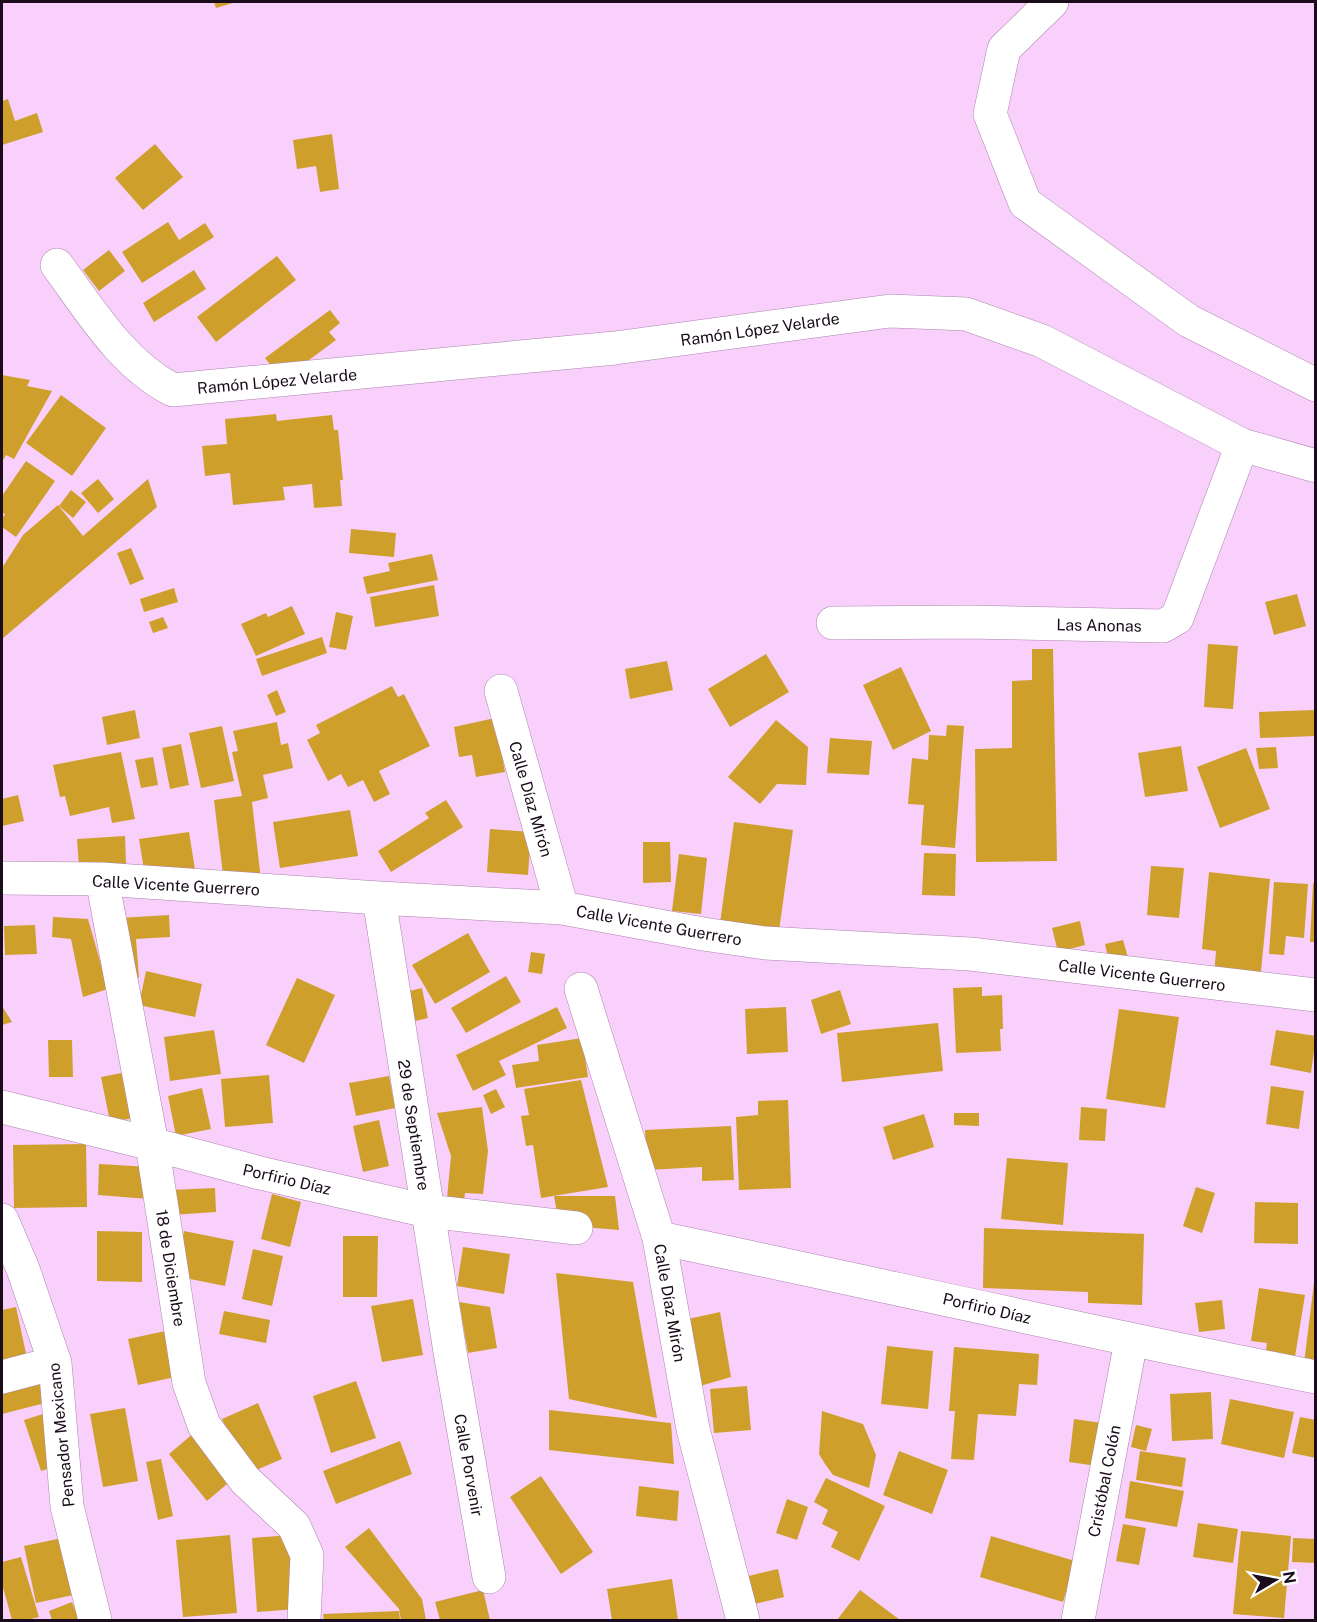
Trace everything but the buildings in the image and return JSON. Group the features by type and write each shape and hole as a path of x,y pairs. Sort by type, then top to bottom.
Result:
{"street":[{"path":"1052,2 1004,49 990,114 1024,203 1189,321 1316,385"},
{"name":"Ramón López Velarde","path":"57,265 105,331 154,380 173,390 615,348 890,311 966,314 1042,341 1242,445 1316,466"},
{"name":"Las Anonas","path":"833,623 968,622 1162,626 1178,618 1242,445"},
{"name":"Calle Díaz Mirón","path":"501,691 562,908"},
{"name":"Calle Vicente Guerrero","path":"2,878 102,879 562,908 765,943 970,954 1316,995"},
{"name":"18 de Diciembre","path":"102,879 152,1144 189,1383 204,1425 245,1480 294,1526 307,1555 304,1620"},
{"name":"29 de Septiembre","path":"379,898 450,1352"},
{"name":"Calle Díaz Mirón","path":"581,989 658,1238 693,1429 743,1620"},
{"name":"Porfirio Díaz","path":"2,1107 260,1173 427,1211 576,1228"},
{"name":"Pensador Mexicano","path":"2,1220 23,1269 55,1363 67,1506 95,1620"},
{"name":"Porfirio Díaz","path":"658,1238 932,1295 1131,1341 1316,1377"},
{"name":"Cristóbal Colón","path":"1078,1620 1131,1341"},
{"name":"Calle Porvenir","path":"450,1352 489,1577"},
{"path":"2,1377 55,1363"}]}
